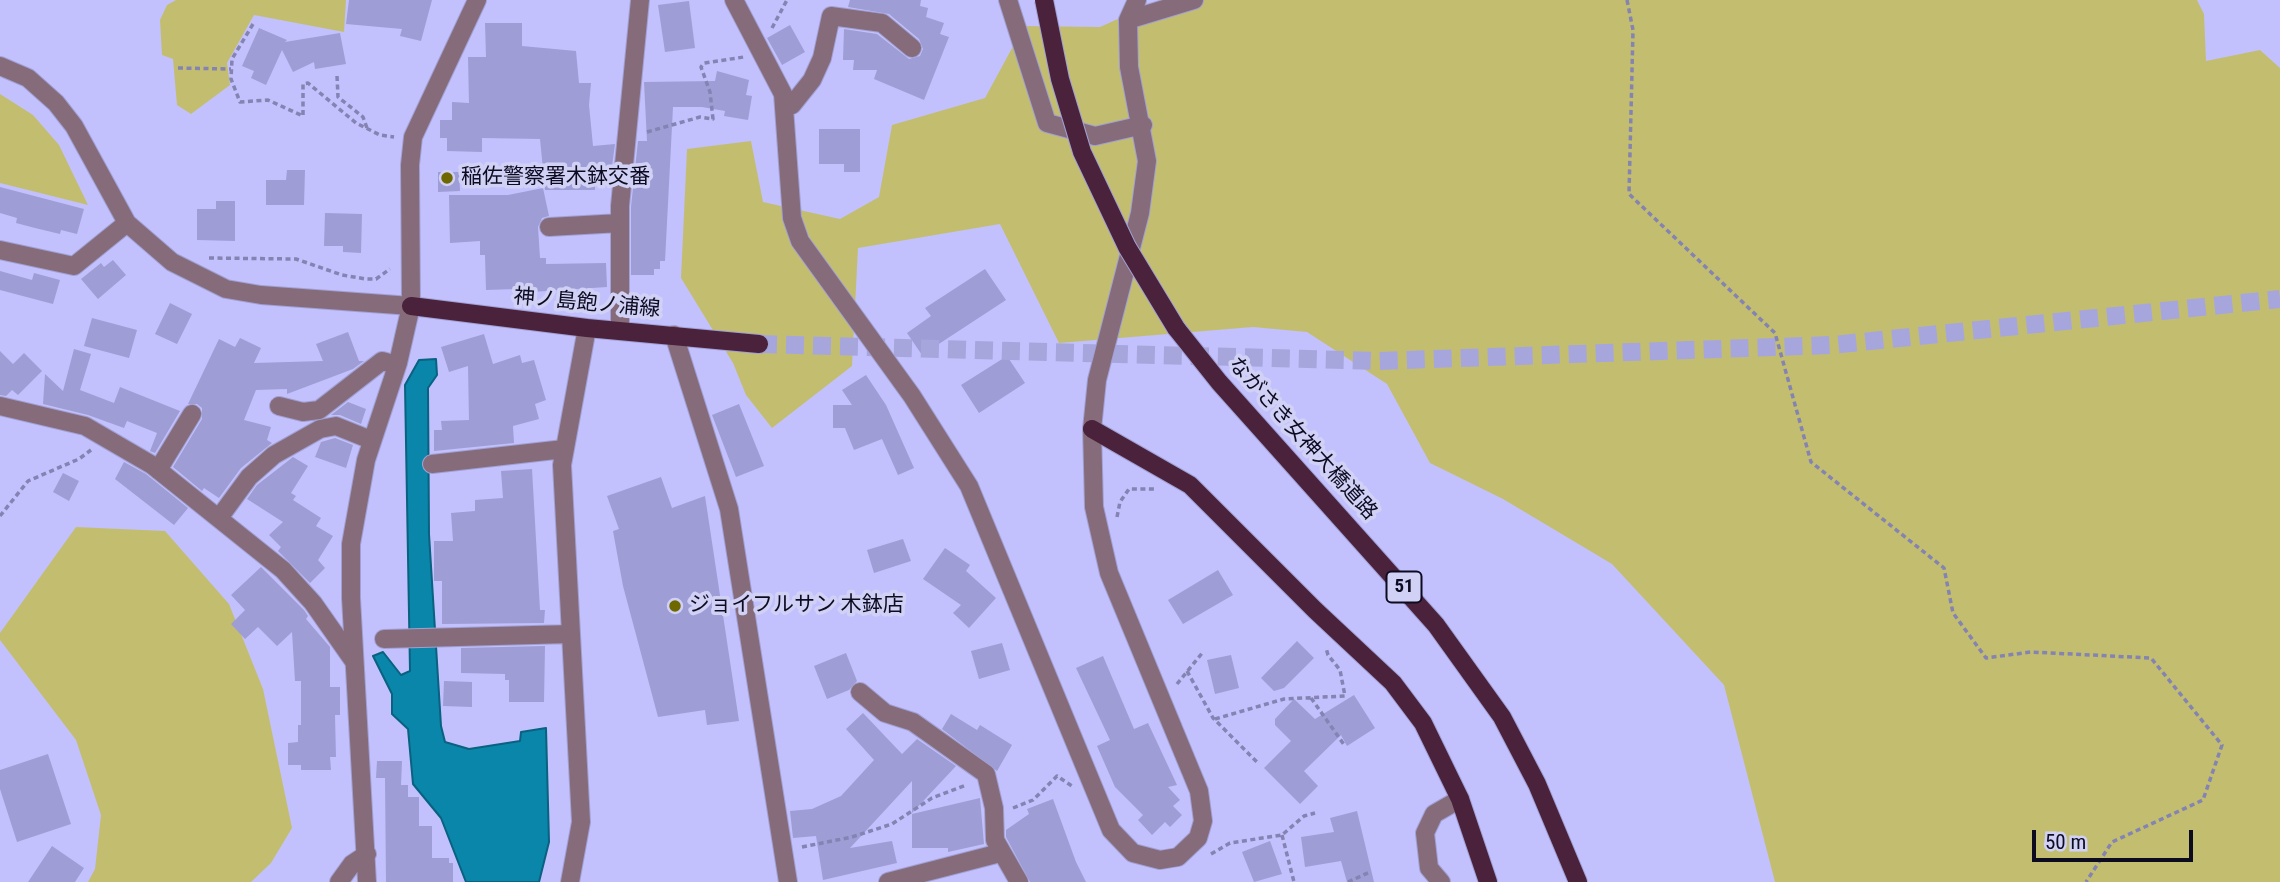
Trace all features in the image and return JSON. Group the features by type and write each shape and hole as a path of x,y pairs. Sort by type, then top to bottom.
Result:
{"main road":[{"name":"ながさき女神大橋道路","path":"1044,0 1060,79 1082,152 1127,247 1176,328 1219,382 1436,625 1502,717 1537,784 1578,882"},
{"name":"神ノ島飽ノ浦線","path":"411,306 587,328 759,344"},
{"path":"1092,429 1190,485 1315,610 1393,683 1423,723 1460,799 1489,877"}],"street":[{"path":"368,882 351,544 371,440 397,365 411,306 410,165 413,140 477,0"},
{"path":"620,330 620,222 640,0"},
{"path":"734,0 783,94 792,218 800,241 912,396 970,486 1111,830 1133,853 1160,860 1185,852 1194,844 1201,830 1202,805 1196,778 1109,573 1094,507 1092,429 1097,380 1140,213 1147,161 1143,125 1129,67 1128,20 1137,0"},
{"path":"1008,0 1047,123 1095,136 1143,125"},
{"path":"1128,20 1194,0"},
{"path":"785,107 792,105 812,80 822,58 831,16 882,23 912,48"},
{"path":"0,66 28,78 56,103 74,126 127,223 172,262 226,289 261,295 411,306"},
{"path":"550,227 620,222"},
{"path":"0,250 74,267 127,223"},
{"path":"570,882 581,822 562,465 587,328"},
{"path":"674,335 729,509 788,882"},
{"path":"279,406 303,412 318,410 382,361 397,365"},
{"path":"0,406 71,422 105,437 158,470 283,570 313,603 355,663"},
{"path":"158,470 192,414"},
{"path":"219,517 249,477 274,455 320,429 336,426 371,440"},
{"path":"432,464 564,449"},
{"path":"384,639 571,634"},
{"path":"860,692 886,713 923,729 973,764 987,778 994,811 995,840 1000,853 1019,882"},
{"path":"1441,882 1429,868 1425,833 1434,814 1460,799"},
{"path":"888,882 1000,853"},
{"path":"339,882 352,864 366,854"}],"path":[{"path":"750,32 763,27 769,33 787,0"},
{"path":"1627,0 1633,30 1629,194 1775,332 1811,462 1944,568 1953,613 1986,658 2031,652 2151,658 2222,746 2203,800 2112,842 2087,882"},
{"path":"253,24 232,59 231,79 240,102 268,100 303,116 303,84 308,83 356,123 380,135 413,140"},
{"path":"627,136 699,117 713,119 710,92 701,67 704,63 742,58 759,49"},
{"path":"178,68 231,69"},
{"path":"337,76 338,97 363,117 368,128"},
{"path":"203,257 296,259 342,275 366,279 376,279 386,273 395,261"},
{"path":"0,516 28,481 79,459 105,437"},
{"path":"1116,525 1120,502 1129,489 1165,492"},
{"path":"1320,638 1336,653"},
{"path":"1215,719 1269,702 1345,696 1340,670 1328,655 1328,646"},
{"path":"1161,695 1172,690 1203,652"},
{"path":"1187,671 1215,719 1259,764"},
{"path":"1311,698 1345,746"},
{"path":"994,811 1024,804 1057,776 1081,789 1093,787"},
{"path":"783,850 842,839 892,824 937,795 987,778"},
{"path":"1185,852 1202,860 1230,843 1282,835 1304,816 1315,813"},
{"path":"1282,835 1294,882"},
{"path":"1348,882 1370,872"}],"shaded area":[{"path":"176,0 346,0 344,32 254,15 227,63 230,85 191,114 177,105 173,59 162,55 160,20 167,5"},
{"path":"1160,0 2197,0 2204,14 2206,61 2260,50 2280,68 2280,882 1775,882 1724,685 1612,564 1503,499 1430,463 1387,384 1307,332 1253,327 1059,343 1000,224 858,248 852,366 772,428 746,395 733,363 681,278 687,149 751,141 763,202 840,219 879,197 892,125 985,98 1024,26 1100,27"},
{"path":"0,94 33,115 59,145 88,205 0,183"},
{"path":"76,527 165,531 229,604 263,689 292,828 271,863 251,882 88,882 95,869 101,815 76,740 0,640 0,633"}],"water":[{"path":"436,359 437,375 428,388 429,534 441,726 445,742 469,749 520,741 521,732 546,728 549,842 539,882 466,882 441,818 413,784 408,729 392,714 392,694 373,656 383,652 401,675 410,671 405,385 419,360"}],"building":[{"path":"349,0 432,0 421,41 400,36 402,29 346,24"},
{"path":"850,0 921,0 920,6 928,8 926,17 944,23 940,34 949,37 924,100 874,79 877,70 853,70 854,60 843,60 844,29 877,34 909,59 920,56 923,49 919,39 889,14 848,7"},
{"path":"689,1 695,48 665,52 658,5"},
{"path":"485,23 522,23 522,46 576,51 579,83 591,83 589,105 593,146 615,144 612,166 595,167 595,190 545,190 540,139 482,138 482,152 447,151 447,138 440,138 440,120 452,120 452,102 469,103 468,57 486,57"},
{"path":"790,25 805,52 782,65 767,38"},
{"path":"259,28 287,40 285,42 340,33 346,64 315,69 314,62 293,72 282,50 266,85 251,78 254,71 242,66"},
{"path":"717,71 749,80 746,95 752,96 748,120 724,116 725,111 702,107 673,107 665,261 660,261 660,269 654,269 654,275 631,275 631,207 638,141 647,141 644,82 715,81"},
{"path":"819,129 860,129 860,172 844,172 844,164 819,164"},
{"path":"287,170 305,170 304,205 266,205 266,180 286,180"},
{"path":"438,172 459,172 460,191 438,192"},
{"path":"0,187 84,209 77,234 61,230 60,234 16,223 17,218 0,213"},
{"path":"543,188 549,216 542,218 538,227 540,258 546,258 546,264 606,263 607,287 516,293 516,289 486,290 485,255 480,255 480,241 450,243 449,195 508,195"},
{"path":"216,201 235,201 235,241 197,240 197,209 216,209"},
{"path":"325,213 362,214 361,253 343,252 343,246 324,246"},
{"path":"113,260 126,275 98,299 81,279 101,263 104,267"},
{"path":"985,269 1006,300 922,355 907,333 931,316 925,308"},
{"path":"0,271 32,280 34,273 60,280 53,304 0,290"},
{"path":"170,303 192,314 177,344 155,334"},
{"path":"92,318 137,330 129,358 84,346"},
{"path":"348,332 359,361 364,361 353,369 287,394 287,389 256,390 244,420 271,427 267,440 272,443 241,468 219,498 204,488 202,491 173,467 202,419 202,408 197,404 188,404 219,339 235,347 240,338 261,348 254,363 323,361 316,344"},
{"path":"484,334 493,364 520,355 522,363 534,360 546,400 535,404 539,419 513,426 514,443 434,451 434,430 442,430 441,421 469,420 468,366 449,372 441,347"},
{"path":"74,349 91,354 80,390 114,403 120,387 180,411 155,453 150,451 157,433 127,421 124,428 88,415 43,404 45,374 63,391"},
{"path":"0,351 13,364 24,353 42,371 18,395 12,390 6,396 0,395"},
{"path":"1007,356 1025,383 979,413 961,385"},
{"path":"866,375 886,405 914,468 898,475 882,439 854,450 845,428 833,428 833,405 852,405 842,390"},
{"path":"348,402 366,409 361,424 340,415 331,415"},
{"path":"739,404 764,466 736,477 712,415"},
{"path":"335,438 353,445 346,468 315,457 321,442"},
{"path":"293,457 308,466 291,493 296,496 293,500 321,518 316,526 333,536 318,560 325,568 310,583 278,551 281,547 269,535 283,522 247,499 257,485"},
{"path":"124,462 146,474 188,508 174,525 115,479"},
{"path":"532,469 540,610 545,610 544,623 442,624 442,581 434,581 434,541 453,541 451,513 475,511 475,500 503,498 501,471"},
{"path":"63,473 79,481 69,501 53,492"},
{"name":"ジョイフルサン 木鉢店","path":"661,477 672,508 705,496 739,721 707,725 705,710 658,717 623,586 613,531 619,529 607,496"},
{"path":"903,539 911,561 874,573 867,550"},
{"path":"945,548 970,565 966,571 996,598 969,628 953,613 961,605 923,579"},
{"path":"261,567 304,610 308,616 306,619 330,647 330,687 340,687 340,715 335,715 336,757 330,757 331,770 301,770 301,765 288,765 288,743 298,742 298,725 301,725 301,681 295,681 292,632 277,646 258,627 245,639 231,624 245,610 231,595"},
{"path":"1218,570 1233,595 1183,624 1168,600"},
{"path":"1297,641 1314,658 1284,688 1274,691 1261,678"},
{"path":"1002,643 1010,670 979,679 971,651"},
{"path":"545,646 544,702 509,702 509,680 505,680 505,674 461,673 461,648"},
{"path":"846,653 857,681 849,690 827,699 814,666"},
{"path":"1231,655 1239,688 1215,694 1207,660"},
{"path":"1103,656 1134,729 1148,723 1177,785 1168,787 1180,800 1173,806 1182,815 1170,827 1165,822 1152,835 1138,820 1143,815 1115,787 1097,746 1110,740 1076,668"},
{"path":"444,681 472,682 472,707 443,706"},
{"path":"1354,695 1375,728 1347,746 1341,735 1304,771 1318,786 1300,804 1264,768 1291,741 1275,725 1275,719 1294,699 1315,719"},
{"path":"863,713 902,754 917,739 956,766 912,813 912,781 850,848 892,841 897,863 823,880 816,836 793,838 790,811 812,809 841,796 874,760 846,729"},
{"path":"951,714 977,730 980,725 1012,745 997,771 942,729"},
{"path":"48,754 71,824 17,842 0,789 0,770"},
{"path":"377,761 402,761 401,785 408,785 408,797 419,797 419,826 432,826 432,858 449,858 449,863 453,863 453,882 386,882 385,778 376,778"},
{"path":"980,798 984,844 948,852 948,848 912,848 912,814"},
{"path":"1053,799 1086,882 1030,882 1006,837 1006,830 1029,814 1027,809"},
{"path":"1357,811 1374,882 1347,882 1341,861 1305,867 1301,837 1334,832 1330,818"},
{"path":"1270,841 1282,874 1254,882 1242,852"},
{"path":"52,846 84,868 75,882 28,882"}],"tunnel":[{"path":"759,344 1377,361 1832,345 2280,299"}],"place":[{"name":"稲佐警察署木鉢交番","path":"447,178"},
{"name":"ジョイフルサン 木鉢店","path":"675,606"}]}
